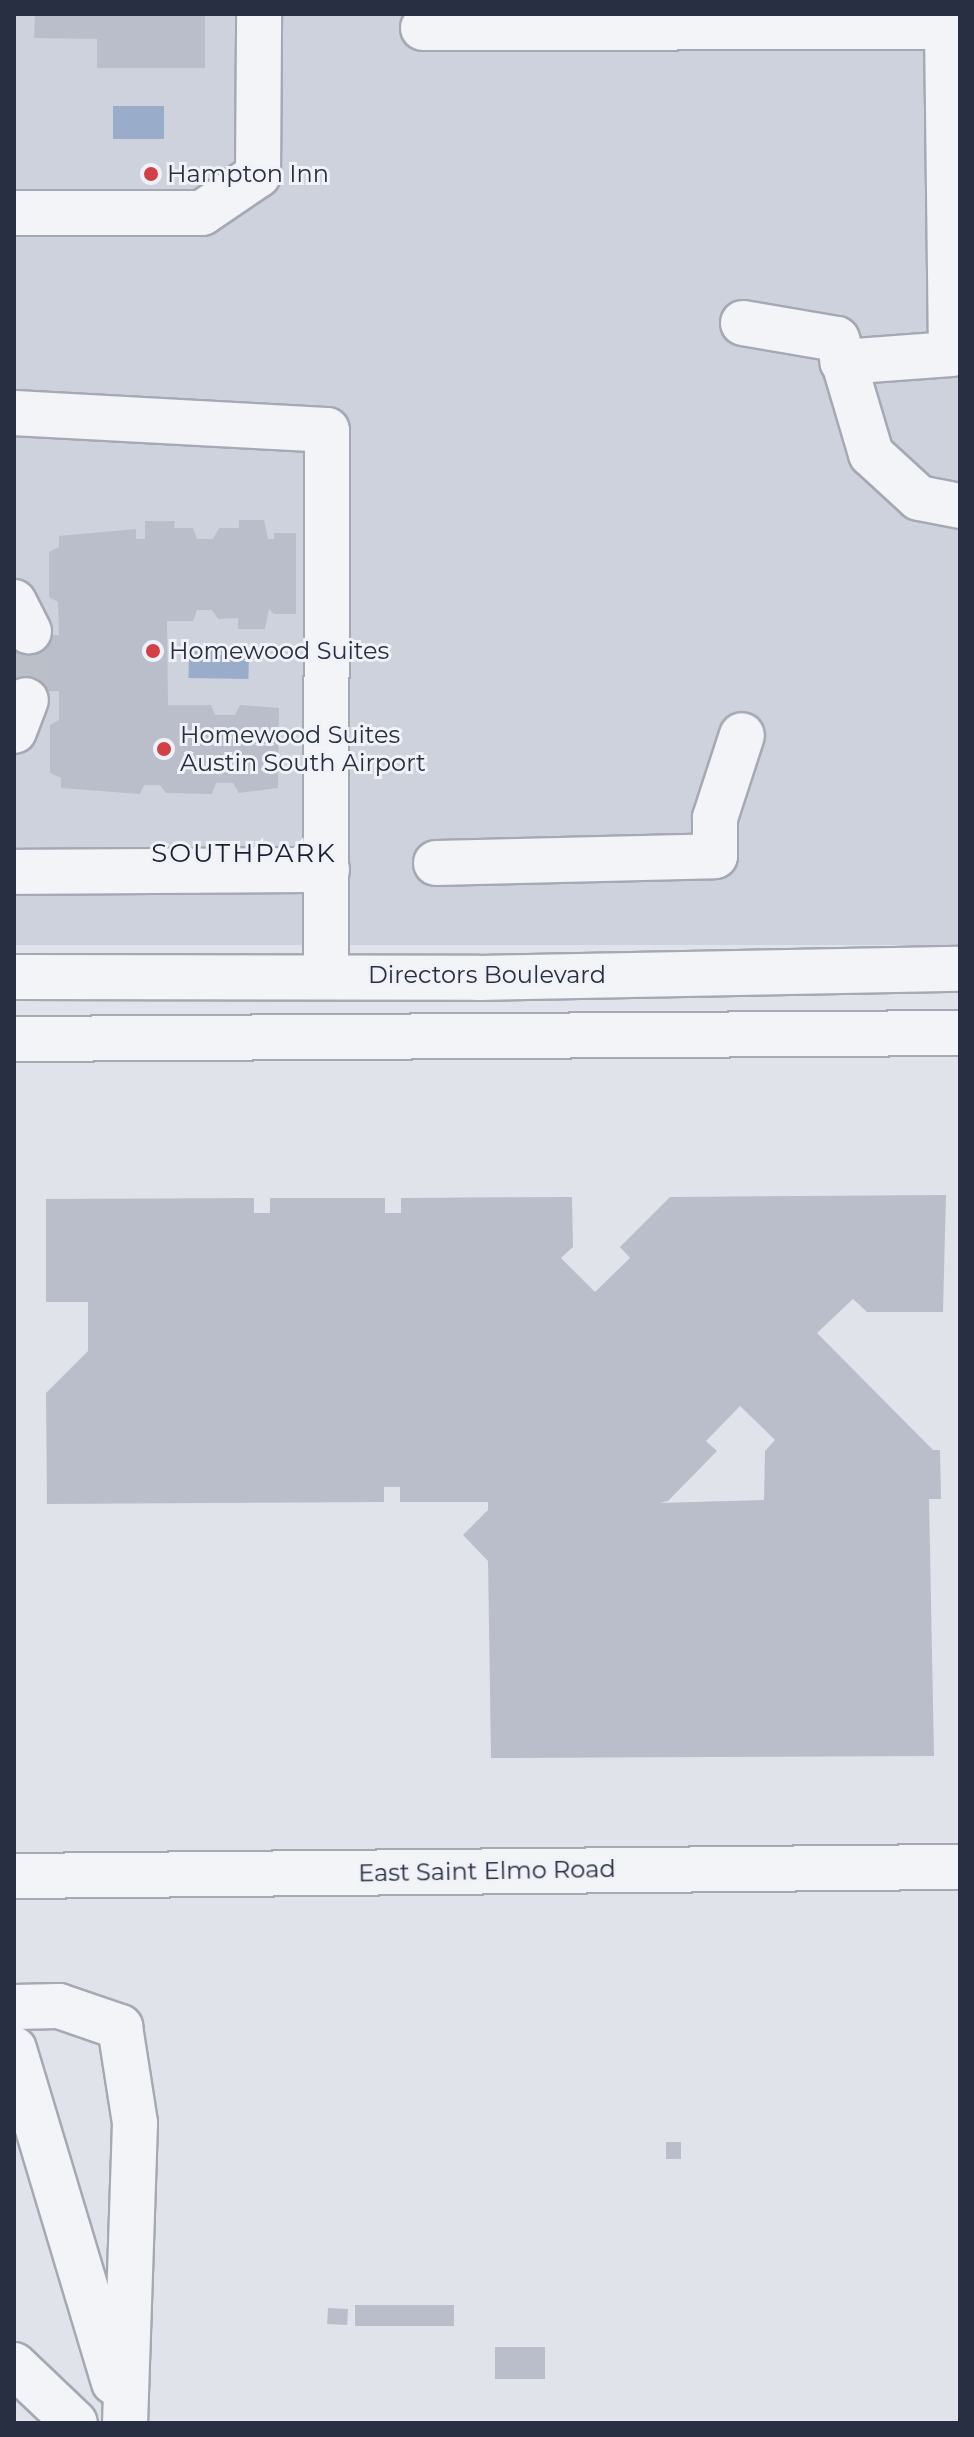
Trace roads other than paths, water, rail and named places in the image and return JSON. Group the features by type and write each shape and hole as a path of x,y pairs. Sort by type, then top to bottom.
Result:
{"street":[{"path":"14,213 202,213 258,175 259,14"},
{"path":"423,28 947,27 951,354 842,362"},
{"path":"743,323 837,339 871,454 919,498 960,506"},
{"path":"14,413 327,430 326,975"},
{"path":"436,863 715,856 715,818 742,735"},
{"path":"14,872 327,870"},
{"name":"Directors Boulevard","path":"14,977 326,975 479,978 960,969"},
{"path":"479,978 484,1038"},
{"path":"14,1039 960,1033"},
{"name":"East Saint Elmo Road","path":"14,1876 960,1867"},
{"path":"14,2007 59,2006 120,2027 135,2123 125,2421"},
{"path":"14,2049 125,2421"},
{"path":"14,2365 75,2423"}],"water":[{"path":"113,106 164,106 164,139 113,139"},
{"path":"189,648 249,649 248,679 188,678"}],"tunnel":[{"path":"26,700 29,631"}],"place":[{"name":"Hampton Inn","path":"151,174"},
{"name":"Homewood Suites","path":"153,651"},
{"name":"Homewood Suites Austin South Airport","path":"164,749"}],"district":[{"name":"SOUTHPARK","path":"244,854"}]}
